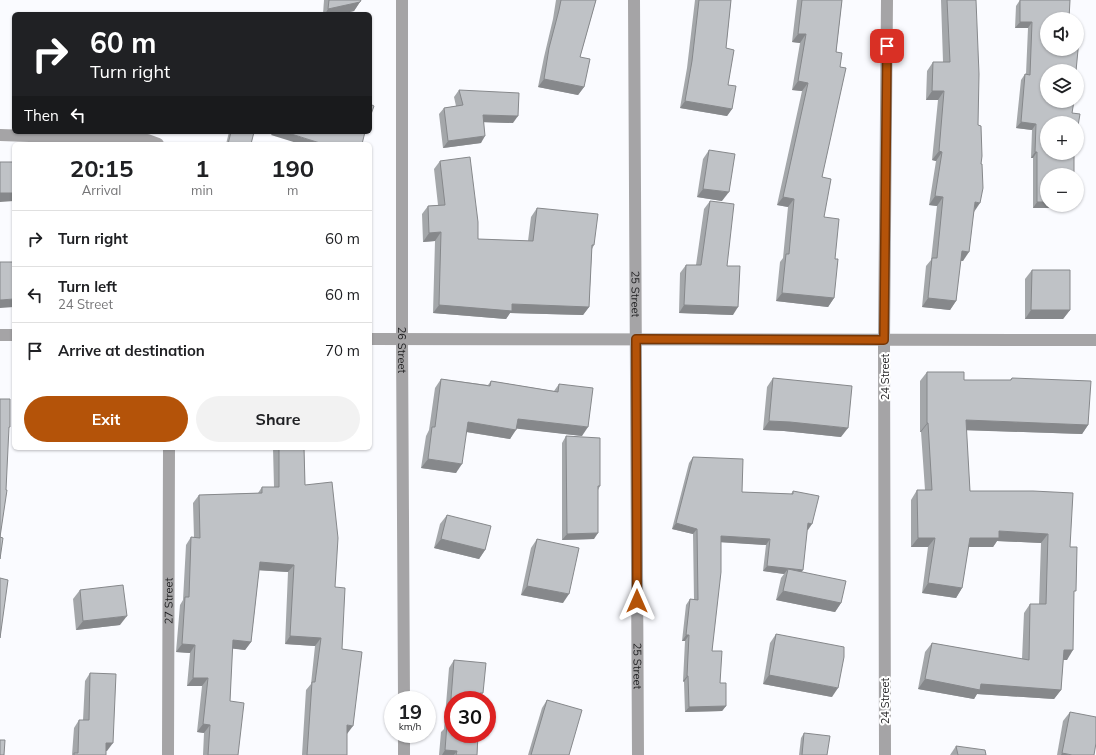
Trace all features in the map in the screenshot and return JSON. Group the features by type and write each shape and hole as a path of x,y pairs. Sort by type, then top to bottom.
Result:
{"street":[{"name":"26 Street","path":"402,0 404,691"},
{"name":"25 Street","path":"634,0 638,755"},
{"name":"24 Street","path":"885,755 884,340 887,0"},
{"path":"0,135 147,140 152,142"},
{"path":"0,335 12,335"},
{"path":"372,339 1096,340"},
{"name":"27 Street","path":"168,755 169,450"},
{"path":"404,743 404,755"}],"building":[{"path":"329,0 361,0 360,2 328,9"},
{"path":"561,0 596,0 580,57 590,59 584,87 544,79 549,48"},
{"path":"699,0 731,0 726,48 734,50 728,85 736,86 732,109 685,101 692,61"},
{"path":"802,0 842,0 836,52 842,53 840,67 846,68 822,177 831,179 824,217 839,219 835,259 838,259 834,298 782,293 786,254 789,254 794,199 783,197 808,83 798,81 806,34 798,34"},
{"path":"947,0 976,0 979,74 978,125 981,126 981,164 983,188 980,203 975,202 969,252 962,251 956,301 928,298 932,258 937,258 943,197 935,196 942,152 939,151 944,91 932,91 933,62 950,62"},
{"path":"1020,0 1070,0 1069,12 1040,12 1040,56 1077,56 1077,64 1040,64 1040,108 1073,108 1072,113 1080,114 1080,116 1040,116 1040,160 1074,160 1074,168 1040,168 1040,202 1037,202 1037,152 1035,152 1036,124 1021,122 1025,74 1030,75 1032,22 1020,22"},
{"path":"459,90 519,93 518,116 483,115 485,136 448,141 444,108 463,105"},
{"path":"230,134 254,134 252,142 228,142"},
{"path":"291,134 364,134 362,142 317,142"},
{"path":"709,150 735,154 729,192 703,189"},
{"path":"470,157 478,222 478,239 533,241 537,208 598,214 594,245 592,245 589,307 512,304 512,311 439,305 441,232 429,233 428,206 445,205 440,161"},
{"path":"0,162 12,162 12,193 0,193"},
{"path":"710,201 734,204 727,266 740,266 738,307 684,305 686,265 701,265"},
{"path":"0,262 12,262 12,299 0,300"},
{"path":"1032,270 1070,270 1070,310 1031,310"},
{"path":"927,372 964,372 964,380 1011,380 1012,378 1091,381 1088,425 966,420 970,491 1033,491 1073,493 1070,547 1077,547 1076,591 1074,591 1073,650 1064,650 1061,690 981,684 980,690 925,679 932,643 1029,660 1030,604 1046,604 1048,534 999,531 999,538 970,538 962,588 928,583 935,538 918,538 917,490 932,490 927,423"},
{"path":"773,378 852,386 848,428 769,421"},
{"path":"441,379 490,386 491,381 558,392 559,384 593,388 588,427 518,419 516,430 468,422 462,464 428,459 432,427 435,427"},
{"path":"0,399 10,399 10,427 7,490 0,537"},
{"path":"566,436 600,438 598,533 567,534"},
{"path":"279,450 304,450 305,485 332,482 338,538 335,587 345,588 342,649 362,652 353,726 347,725 347,755 307,755 312,682 315,682 321,638 290,636 294,565 260,562 251,642 233,640 230,701 244,703 238,755 208,755 210,725 203,724 208,678 193,678 195,645 182,644 185,597 189,597 191,537 200,538 199,495 262,493 262,487 279,487"},
{"path":"693,457 743,459 742,492 793,494 793,491 819,496 812,524 808,523 803,570 767,566 770,539 721,536 721,572 712,651 722,651 720,683 726,683 726,706 689,707 687,676 689,635 686,635 690,599 698,600 697,529 676,523"},
{"path":"447,515 491,526 485,550 441,539"},
{"path":"0,537 3,538 0,559"},
{"path":"537,539 579,548 569,594 527,586"},
{"path":"788,569 846,581 841,603 783,591"},
{"path":"0,578 8,580 0,638"},
{"path":"123,585 127,616 83,621 80,590"},
{"path":"776,634 844,647 844,657 838,688 769,675"},
{"path":"454,660 486,663 483,691 452,691"},
{"path":"90,673 116,674 113,743 106,743 106,755 74,755 74,753 78,753 79,720 89,720"},
{"path":"547,700 582,710 569,755 531,755"},
{"path":"1070,712 1096,717 1096,743 1094,755 1072,755 1062,753"},
{"path":"804,733 830,736 827,755 802,755"},
{"path":"0,740 5,740 4,755 0,755"},
{"path":"446,743 478,743 477,755 456,755 457,751 445,750"},
{"path":"956,746 985,750 986,755 958,755"}],"route":[{"path":"637,601 636,339 884,340 887,46"}]}
